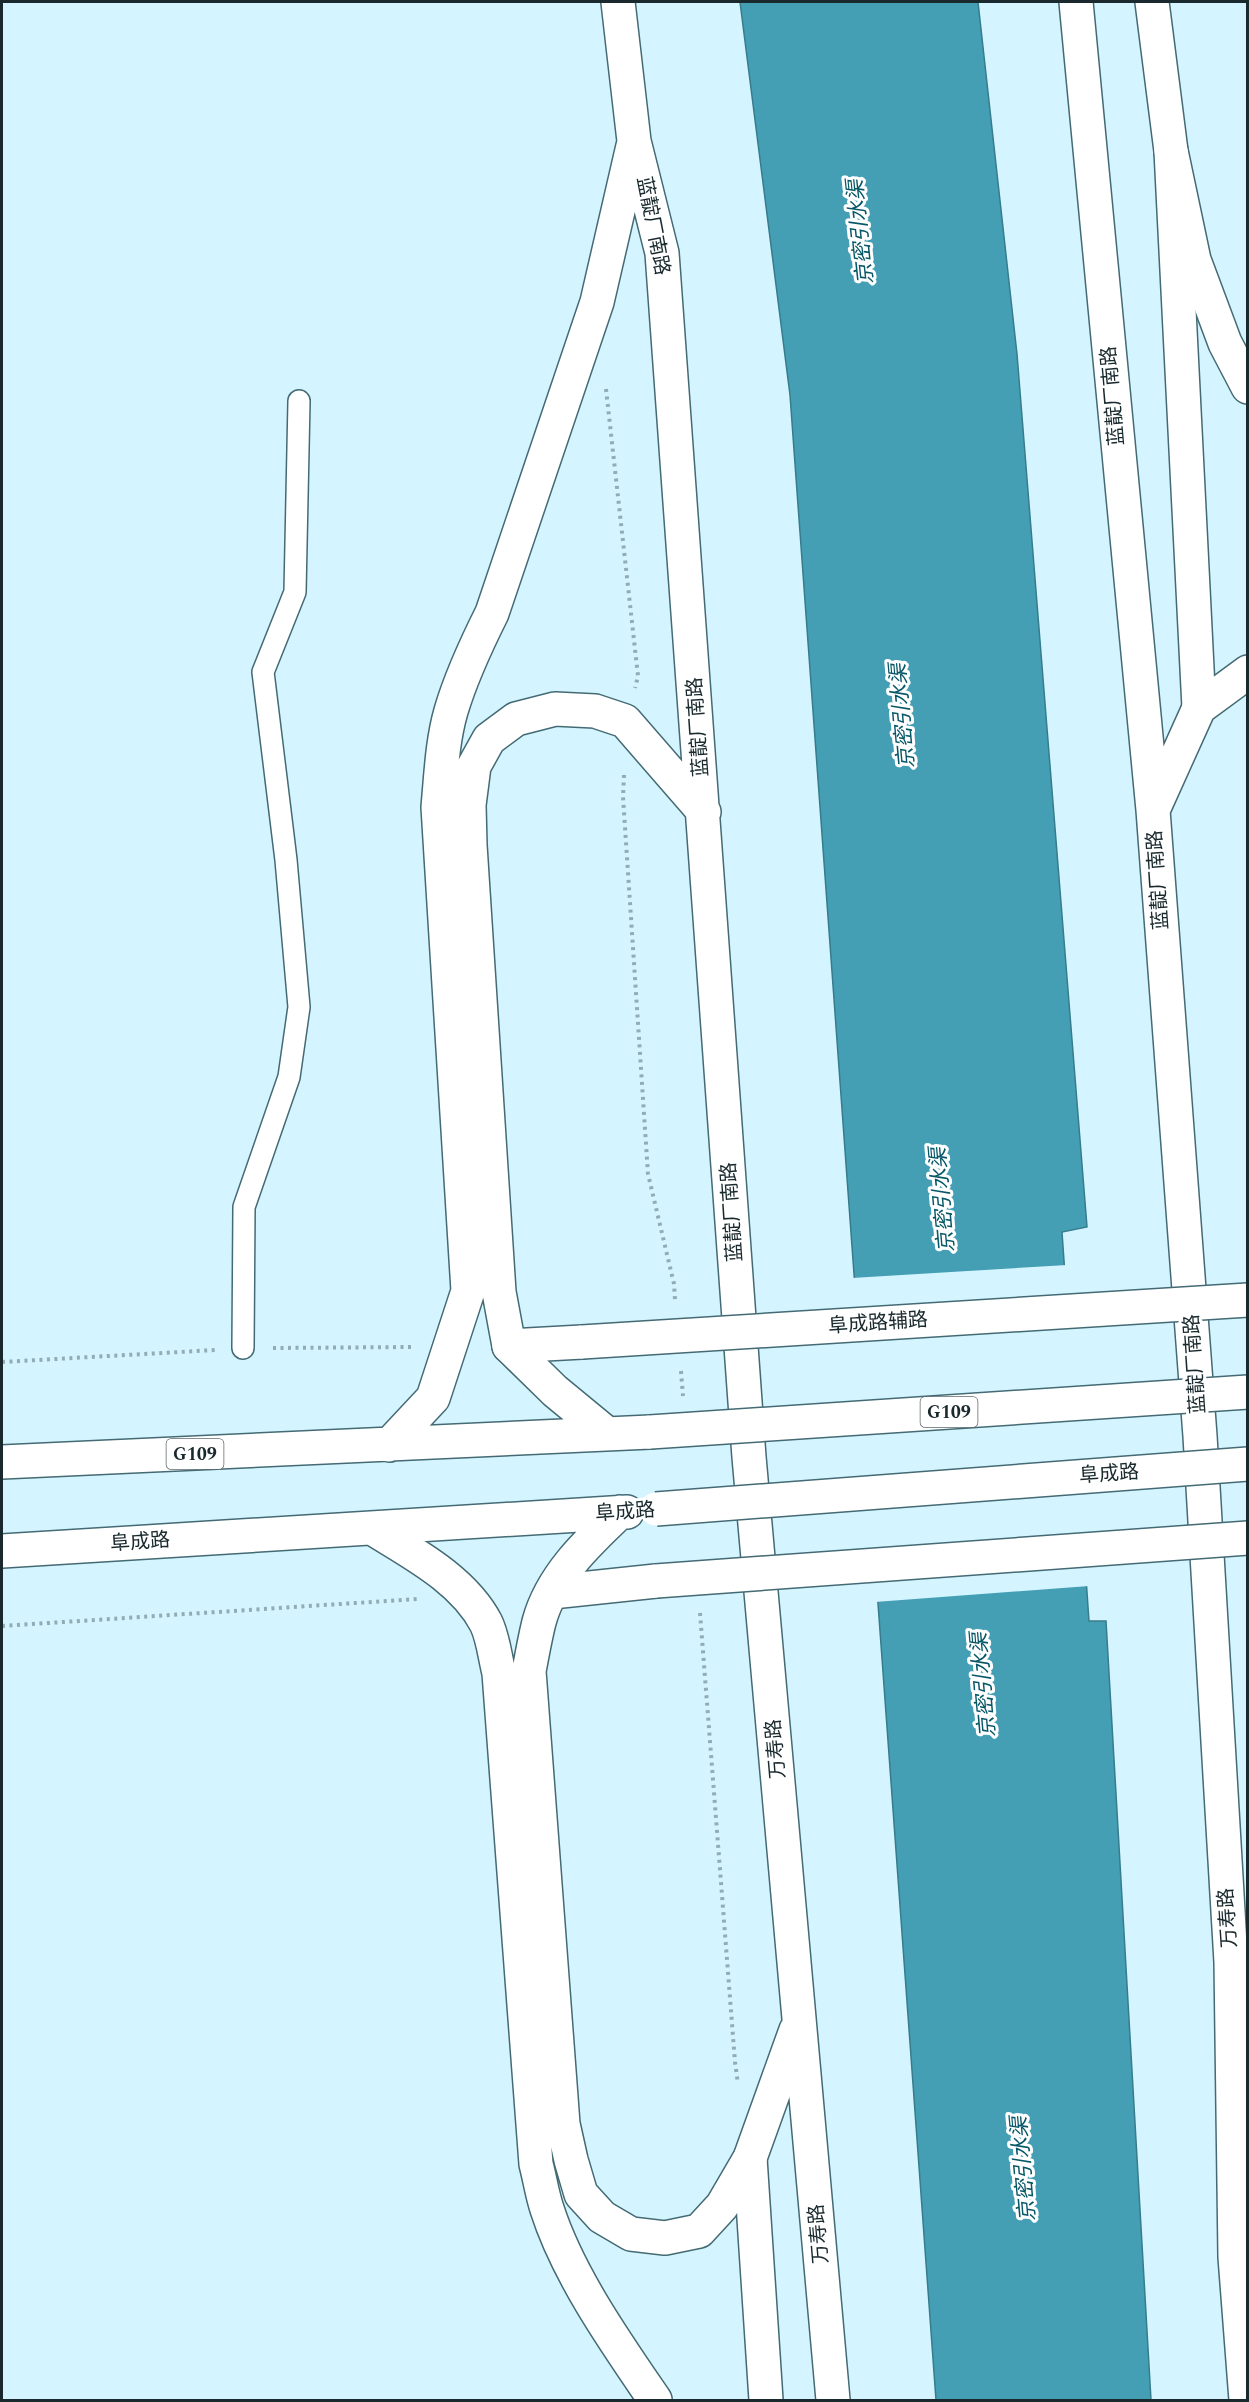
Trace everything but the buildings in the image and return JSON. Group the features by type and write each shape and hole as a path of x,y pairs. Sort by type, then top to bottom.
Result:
{"main road":[{"name":"蓝靛厂南路","path":"618,2 634,141 662,253 749,1457"},
{"name":"蓝靛厂南路","path":"1076,2 1153,810 1200,1436"},
{"path":"1152,2 1171,151 1199,708 1153,810"},
{"path":"389,1445 433,1398 468,1291 438,807 442,760 451,713 468,660 492,613 597,302 634,141"},
{"path":"1171,151 1194,260 1225,343 1248,387"},
{"path":"1199,708 1248,672"},
{"path":"606,1433 555,1391 509,1346 499,1292 470,845 469,805 474,765 489,739 516,719 555,709 594,711 625,721 704,813"},
{"name":"阜成路辅路","path":"509,1346 1248,1300"},
{"name":"G109","path":"2,1462 650,1432 1248,1392"},
{"name":"万寿路","path":"1200,1436 1231,1962 1246,2400"},
{"name":"万寿路","path":"749,1457 833,2400"},
{"name":"阜成路","path":"2,1551 620,1512 1248,1464"},
{"path":"620,1512 580,1549 552,1593 539,1620 529,1671 563,2124 581,2194 602,2217 631,2234 665,2238 699,2231 722,2206 750,2158 800,2020"},
{"path":"372,1528 430,1565 468,1596 487,1624 500,1673 536,2164 547,2210 570,2262 608,2331 655,2400"},
{"path":"552,1593 656,1581 1248,1538"},
{"path":"1231,1962 1248,2002"},
{"path":"750,2158 766,2400"}],"lane":[{"path":"243,1348 244,1207 289,1077 299,1007 286,860 264,672 295,592 299,401"}],"path":[{"path":"606,383 638,676 625,721 623,797 648,1174 674,1284 676,1307"},
{"path":"681,1363 683,1397"},
{"path":"2,1626 468,1596"},
{"path":"700,1605 735,2062 740,2094"}],"water":[{"name":"京密引水渠","path":"740,2 978,2 1017,354 1087,1227 1062,1232 1089,1621 1106,1621 1151,2400 936,2400 790,395"}],"pier":[{"path":"1067,1265 1089,1586 875,1602 852,1278"}]}
